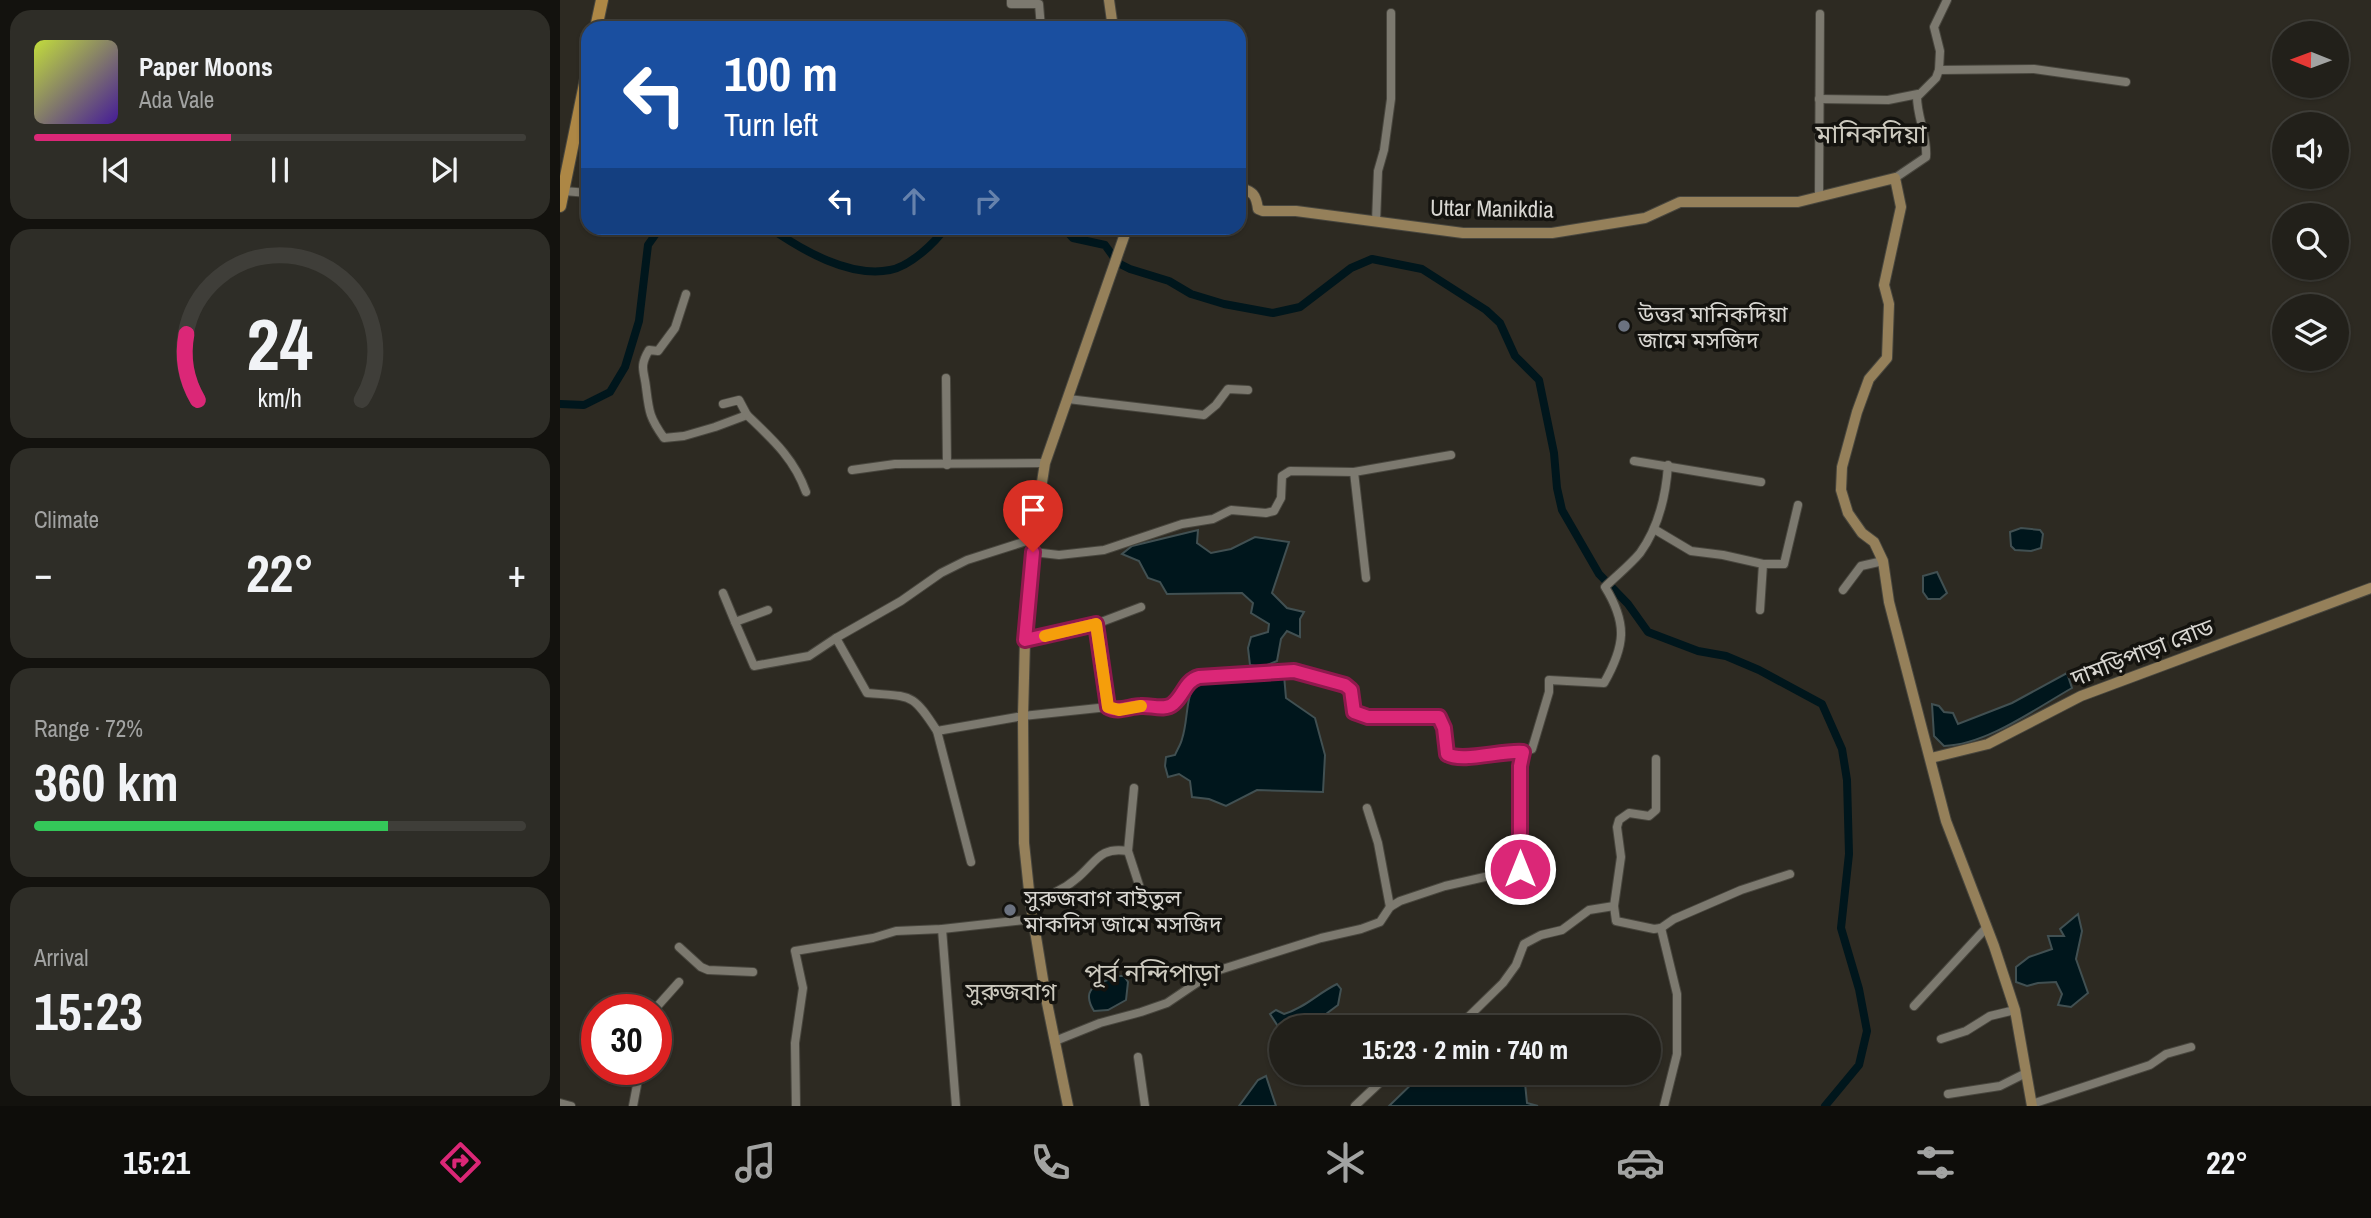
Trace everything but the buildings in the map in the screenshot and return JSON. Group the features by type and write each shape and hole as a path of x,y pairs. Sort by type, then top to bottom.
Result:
{"main road":[{"path":"598,21 602,0"},
{"path":"1109,0 1112,21"},
{"path":"560,206 581,105"},
{"path":"1895,178 1901,207 1884,285 1889,304 1887,358 1869,379 1865,390 1842,467 1841,490 1848,513 1861,533 1874,542 1883,561 1889,602 1946,821 1994,946 2015,1010 2032,1105"},
{"name":"Uttar Manikdia","path":"1246,190 1256,196 1258,209 1263,211 1296,211 1463,233 1552,233 1645,218 1680,202 1787,202 1895,178"},
{"path":"1068,1106 1033,919 1024,843 1025,640 1033,539 1045,463 1125,235"},
{"name":"দামড়িপাড়া রোড","path":"1931,758 1988,744 2081,696 2371,588"}],"street":[{"path":"1011,0 1011,4 1039,4 1040,21"},
{"path":"1819,99 1888,100 1919,94 1936,78 1939,70 1940,51 1934,27 1947,0"},
{"path":"1376,222 1378,171 1384,150 1391,99 1391,13"},
{"path":"1819,196 1820,14"},
{"path":"1939,70 2034,69 2126,82"},
{"path":"1895,178 1924,160 1927,155 1919,120 1919,94"},
{"path":"564,191 581,192"},
{"path":"686,294 675,328 657,351 649,350 644,359 641,373 646,384 647,406 651,418 664,438 684,436 747,415"},
{"path":"946,378 947,464"},
{"path":"1068,399 1204,415 1228,389 1248,390"},
{"path":"723,404 739,400 747,415 775,440 800,475 806,492"},
{"path":"1033,552 1059,555 1104,550 1182,524 1213,519 1231,510 1274,512 1278,507 1282,476 1285,472 1354,472 1451,455"},
{"path":"1634,461 1761,482"},
{"path":"852,470 895,464 1045,463"},
{"path":"937,731 1023,716 1108,707 1113,710 1144,705 1168,707 1189,683 1199,677 1294,671 1345,685 1351,690 1354,712 1360,715 1439,717 1444,728 1447,754 1452,757 1532,749 1549,692 1549,680 1604,683 1612,669 1623,637 1618,616 1605,587 1639,554 1654,529 1667,483 1668,465"},
{"path":"1354,472 1366,578"},
{"path":"1654,529 1691,551 1763,564 1784,564 1798,505"},
{"path":"723,593 754,666 809,656 901,601 941,573 967,560 1033,539"},
{"path":"1843,590 1861,566 1883,561"},
{"path":"1760,610 1763,564"},
{"path":"1025,640 1096,624 1141,607"},
{"path":"735,622 768,611"},
{"path":"1096,624 1108,707"},
{"path":"836,638 867,693 911,698 919,704 937,731 971,862"},
{"path":"1055,1041 1100,1023 1167,1003 1213,972 1380,922 1390,907 1400,901 1445,886 1520,869 1520,766 1523,752"},
{"path":"1656,759 1656,810 1649,816 1629,813 1619,820 1621,857 1614,906 1616,921 1661,928 1674,919 1719,900 1790,874"},
{"path":"1134,788 1128,851 1139,888"},
{"path":"1367,808 1378,843 1390,907"},
{"path":"1031,900 1045,897 1076,879 1092,862 1108,851 1128,851"},
{"path":"1470,1015 1503,983 1516,965 1524,944 1541,935 1562,930 1589,910 1614,906"},
{"path":"796,1106 795,1043 803,988 796,951 873,938 896,931 1033,919"},
{"path":"1661,928 1678,994 1677,1054 1664,1106"},
{"path":"1914,1006 1986,928"},
{"path":"942,929 956,1106"},
{"path":"679,947 701,967 717,971 753,972"},
{"path":"668,994 679,982"},
{"path":"1941,1039 1966,1031 1990,1016 2015,1010"},
{"path":"2032,1105 2150,1065 2166,1054 2191,1047"},
{"path":"1139,1057 1145,1106"},
{"path":"1948,1094 2000,1086 2026,1073"},
{"path":"633,1106 637,1085"},
{"path":"1355,1106 1377,1085"},
{"path":"560,1103 571,1106"}],"water":[{"path":"2021,528 2040,530 2043,534 2041,548 2031,551 2015,550 2011,546 2010,532"},
{"path":"1198,530 1197,543 1211,553 1231,549 1255,537 1289,542 1272,593 1287,608 1304,612 1300,619 1300,637 1287,631 1281,639 1277,661 1262,667 1250,665 1248,648 1251,637 1268,632 1269,624 1251,613 1253,603 1242,593 1167,594 1160,582 1148,578 1139,561 1122,554 1132,546"},
{"path":"1937,572 1947,593 1940,599 1928,599 1923,592 1923,576"},
{"path":"2067,673 2072,688 1993,733 1960,744 1944,746 1934,736 1932,704 1939,706 1944,712 1953,713 1958,724 2012,703"},
{"path":"1284,675 1286,698 1315,718 1325,755 1323,792 1257,790 1226,806 1209,799 1192,797 1190,781 1179,774 1168,777 1166,757 1175,755 1181,743 1191,692 1199,678"},
{"path":"2078,914 2082,931 2076,959 2088,993 2071,1007 2058,1005 2062,994 2056,982 2027,986 2016,982 2016,967 2029,957 2052,949 2048,936 2064,936 2060,929"},
{"path":"1118,976 1124,976 1128,982 1126,1000 1108,1010 1094,1011 1090,1003 1090,991"},
{"path":"1337,984 1341,989 1338,1005 1326,1015 1270,1014 1276,1010 1284,1014 1292,1011"},
{"path":"1266,1076 1276,1106 1239,1106 1258,1080"},
{"path":"1411,1085 1525,1085 1527,1103 1538,1106 1389,1106"}],"waterway":[{"path":"560,404 584,405 610,392 625,367 639,321 648,245 655,235"},
{"path":"781,235 811,253 842,266 874,271 890,270 905,264 939,235"},
{"path":"1070,235 1073,238 1105,245 1118,263 1169,281 1191,294 1224,304 1273,313 1300,307 1351,268 1372,259 1422,269 1486,310 1500,323 1515,356 1539,380 1562,510 1599,574 1628,604 1648,632 1698,651 1726,656 1759,670 1822,704 1842,749 1847,780 1849,854 1841,928 1859,989 1867,1031 1859,1065 1825,1106"}],"slow traffic":[{"path":"1045,636 1096,624 1108,707 1119,710 1141,706"}],"place":[{"name":"উত্তর মানিকদিয়া জামে মসজিদ","path":"1624,326"},
{"name":"সুরুজবাগ বাইতুল মাকদিস জামে মসজিদ","path":"1010,910"}],"district":[{"name":"মানিকদিয়া","path":"1871,133"},
{"name":"পূর্ব নন্দিপাড়া","path":"1152,972"},
{"name":"সুরুজবাগ","path":"1011,991"}],"route":[{"path":"1033,552 1025,640 1096,624 1108,707 1113,710 1144,705 1168,707 1194,678 1294,671 1345,685 1352,693 1354,712 1360,715 1388,718 1439,717 1442,720 1449,756 1470,757 1507,750 1523,752 1520,766 1520,869"}]}
